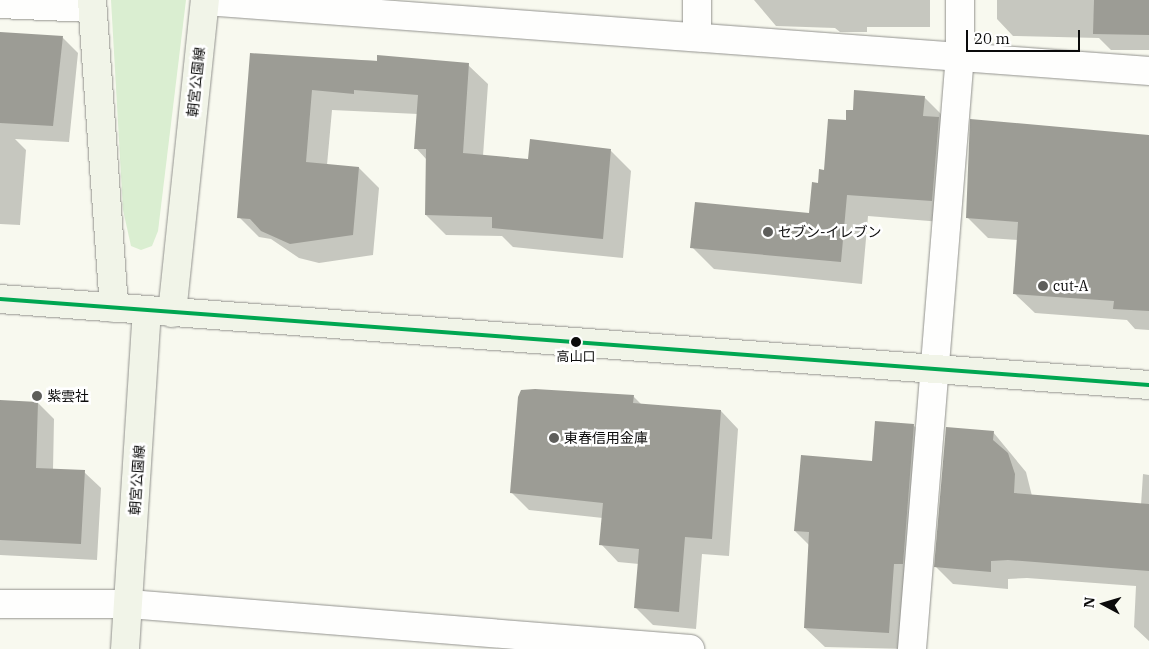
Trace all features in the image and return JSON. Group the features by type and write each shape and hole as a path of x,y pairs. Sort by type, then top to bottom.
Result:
{"street":[{"path":"205,0 438,8 697,37 1149,70"},
{"name":"朝宮公園線","path":"125,649 160,312 205,0"},
{"path":"697,37 698,0"},
{"path":"912,649 960,55 960,0"},
{"path":"0,4 92,4 114,308"},
{"path":"0,299 1149,385"},
{"path":"0,604 129,604 433,639 690,649"}],"green space":[{"path":"111,0 186,0 158,231 152,246 141,250 131,246 123,210"}],"building":[{"path":"1094,0 1149,0 1149,35 1093,34"},
{"path":"0,32 63,36 53,126 0,123"},
{"path":"250,53 377,61 377,55 469,63 463,153 528,159 530,139 611,149 603,239 492,228 492,217 425,215 426,149 414,149 418,95 354,90 354,94 312,90 306,162 359,167 353,235 290,244 261,231 250,219 237,218"},
{"path":"854,90 925,96 923,116 939,117 932,201 847,195 841,262 690,248 695,202 809,213 812,182 818,183 819,169 824,170 828,119 846,120 846,110 853,110"},
{"path":"970,119 1149,135 1149,311 1113,309 1114,301 1013,294 1018,222 966,218"},
{"path":"535,389 634,395 633,403 721,410 712,539 685,537 679,612 634,608 639,549 599,545 603,503 510,493 518,397 521,390"},
{"path":"0,400 38,402 36,468 85,470 81,544 0,540"},
{"path":"875,421 914,424 903,564 894,564 889,633 804,628 809,532 794,531 801,455 872,461"},
{"path":"946,427 994,431 993,440 1008,453 1015,474 1014,493 1149,504 1149,571 1008,560 991,561 991,572 934,567"}],"transit line":[{"path":"0,299 1149,385"}],"place":[{"name":"セブン-イレブン","path":"768,232"},
{"name":"cut-A","path":"1043,286"},
{"name":"高山口","path":"576,342"},
{"name":"紫雲社","path":"37,396"},
{"name":"東春信用金庫","path":"554,438"}]}
